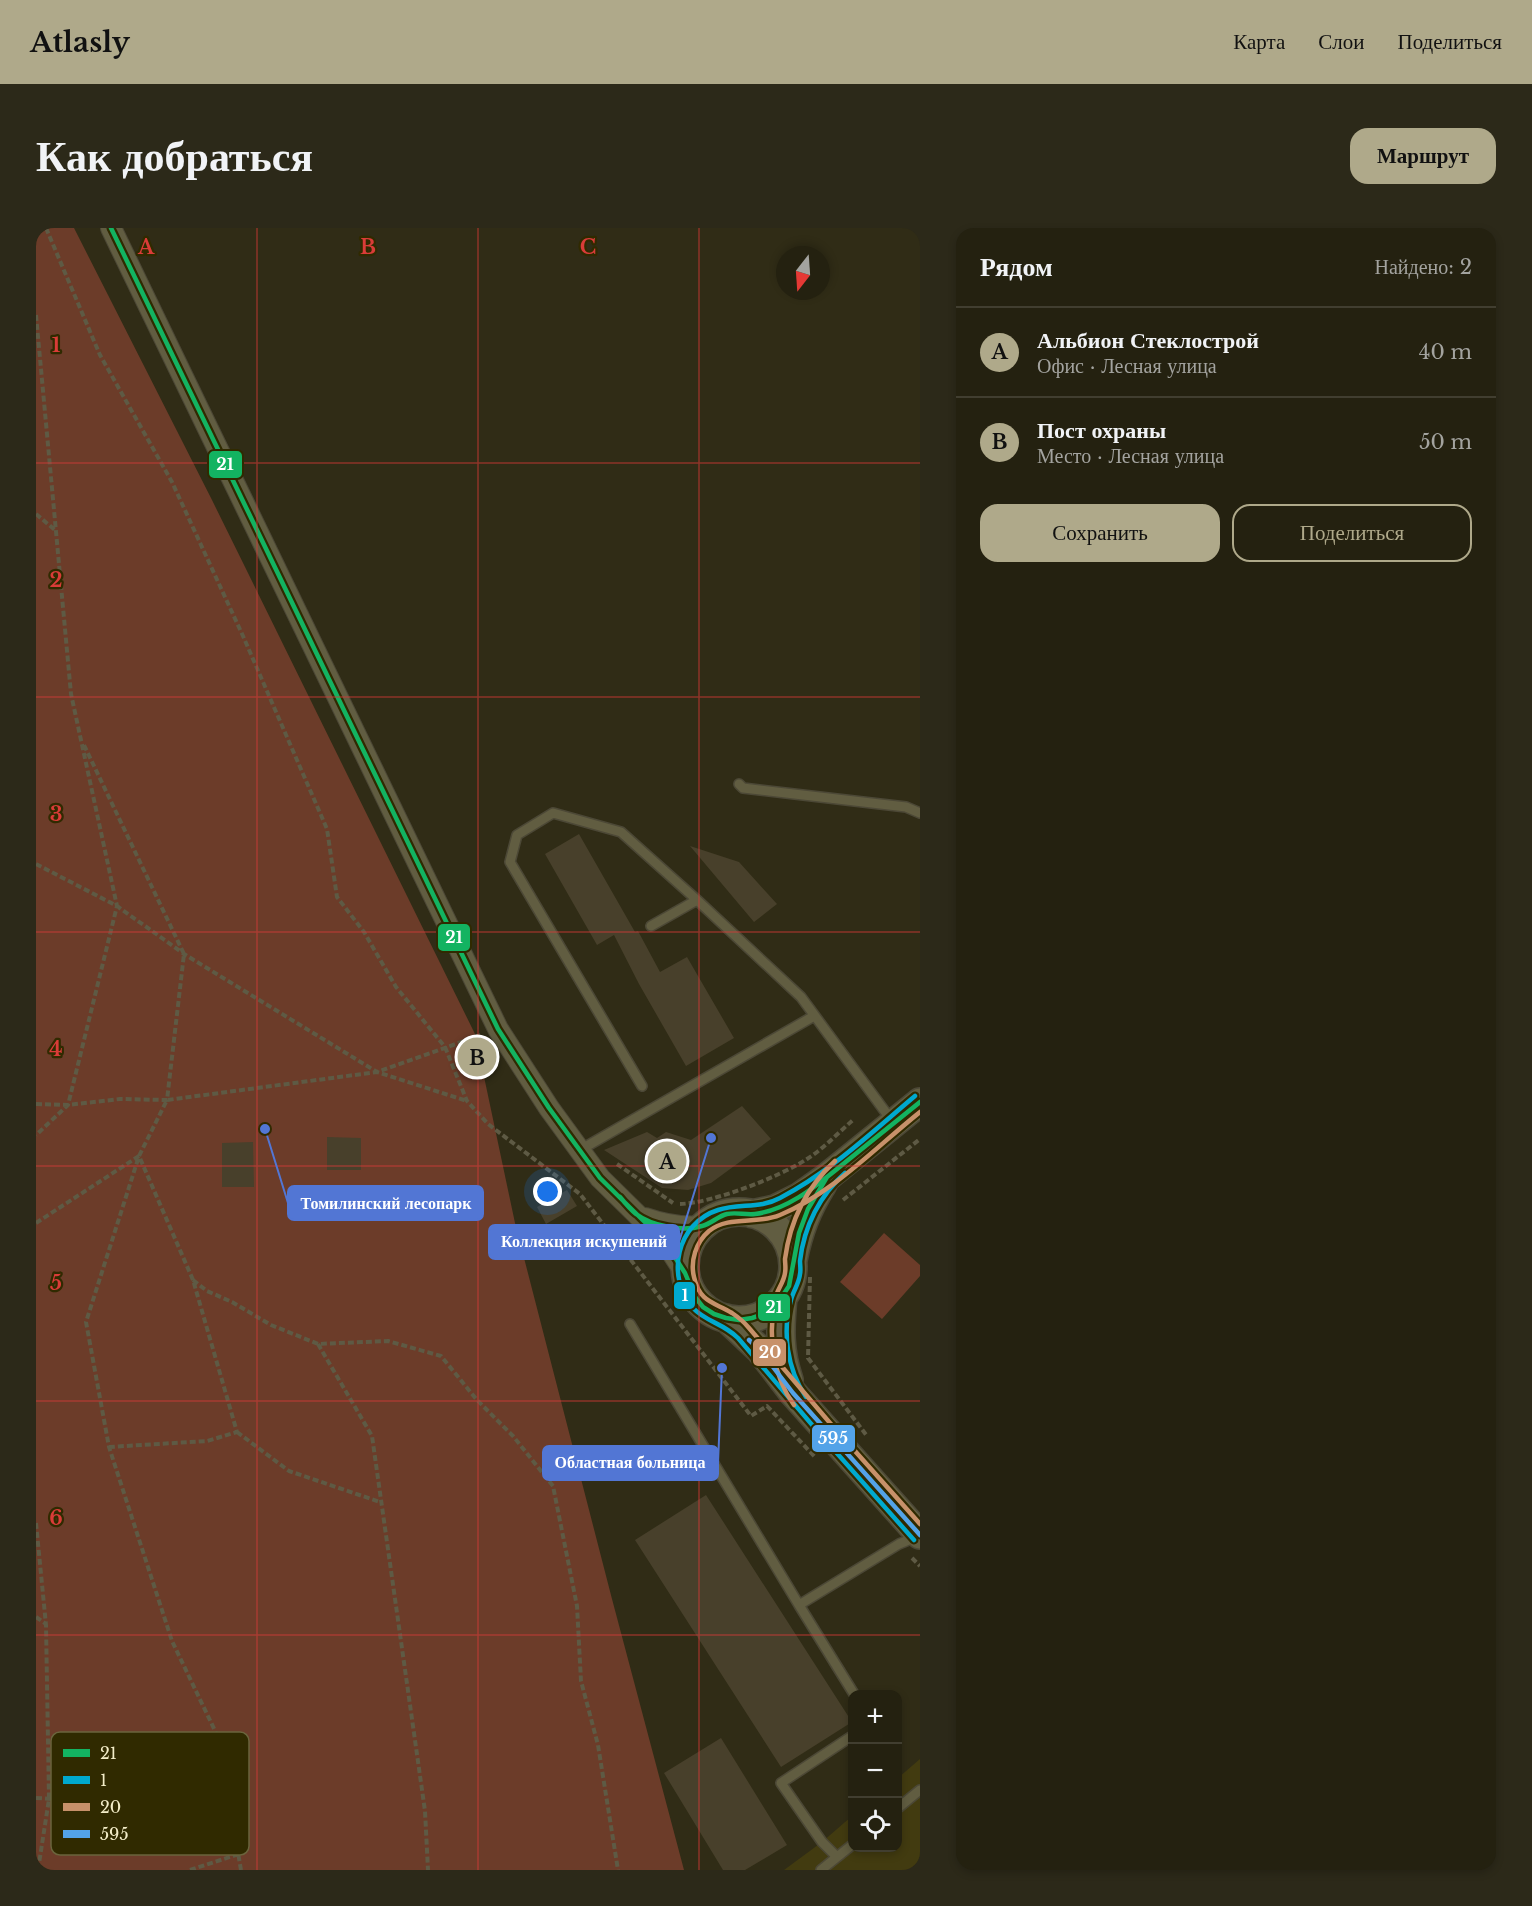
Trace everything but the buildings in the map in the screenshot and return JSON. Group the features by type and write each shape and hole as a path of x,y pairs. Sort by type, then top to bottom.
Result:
{"main road":[{"path":"752,1214 775,1209 799,1197 920,1102"},
{"path":"801,1263 779,1231 764,1218 739,1212 726,1214 703,1226 689,1247 686,1273 689,1285 699,1302 714,1314 739,1320 764,1314 775,1307 789,1286 793,1273 801,1263 798,1233 808,1209 827,1177"},
{"path":"783,1297 780,1332 782,1360 793,1393"},
{"path":"726,1318 760,1350 913,1538"}],"street":[{"path":"111,228 498,1029 549,1108 600,1178 665,1242 686,1273"},
{"path":"637,1215 666,1225 685,1228 703,1226"}],"lane":[{"path":"739,784 743,788 906,807 920,813"},
{"path":"642,1086 510,862 517,835 553,813 621,832 697,900 801,997 894,1123"},
{"path":"651,926 697,900"},
{"path":"579,1150 814,1016"},
{"path":"630,1324 851,1690"},
{"path":"799,1605 913,1538"},
{"path":"837,1857 822,1842 781,1783 848,1739"},
{"path":"902,1804 920,1790"},
{"path":"821,1870 848,1848"}],"path":[{"path":"46,228 100,354 172,482 248,646 327,829 337,897 364,932 396,987 445,1047 467,1101 488,1124 580,1194 751,1416 767,1406 816,1458"},
{"path":"36,315 71,694 117,906 68,1104 36,1135"},
{"path":"36,514 55,530"},
{"path":"80,736 184,954 167,1100 139,1156 86,1322 109,1447 172,1641 216,1732"},
{"path":"36,864 117,906 184,954 377,1072 467,1101"},
{"path":"36,1104 68,1104 120,1099 167,1100 377,1072 498,1029"},
{"path":"617,1164 672,1203 683,1204 709,1200 784,1173 809,1158 853,1120"},
{"path":"839,1206 845,1197 920,1139"},
{"path":"36,1223 139,1156"},
{"path":"139,1156 193,1280 237,1432 289,1471 381,1502"},
{"path":"801,1263 808,1358 871,1443"},
{"path":"193,1280 207,1291 232,1302 271,1325 318,1344 388,1341 441,1356 477,1400 513,1436 553,1486 577,1606 581,1681 598,1745 618,1870"},
{"path":"318,1344 372,1436 425,1810 428,1870"},
{"path":"109,1447 207,1441 237,1432"},
{"path":"36,1523 46,1624 49,1799 38,1870"},
{"path":"913,1538 920,1566"},
{"path":"36,1617 46,1624"},
{"path":"36,1798 49,1799"},
{"path":"190,1870 236,1855"},
{"path":"239,1855 242,1870"}],"shaded area":[{"path":"36,228 74,228 211,498 475,1034 515,1223 684,1870 36,1870"},
{"path":"884,1233 920,1265 920,1276 882,1319 840,1282"},
{"path":"920,1759 920,1870 784,1870 848,1819 848,1852 902,1852 902,1775"}],"transit line":[{"name":"21","path":"111,228 498,1029 549,1108 600,1178 665,1242 685,1273 695,1297 703,1307 714,1314 739,1320 764,1314 775,1307 789,1286 799,1233 808,1209 827,1177 920,1102"},
{"name":"1","path":"914,1540 738,1338 693,1308 684,1295 679,1281 678,1266 685,1238 693,1226 704,1217 726,1208 772,1201 798,1188 850,1151 915,1096"},
{"name":"20","path":"920,1112 836,1182 799,1206 771,1218 725,1223 709,1231 697,1246 693,1265 697,1286 704,1297 732,1313 745,1324 920,1524"},
{"name":"20","path":"794,1405 776,1368 772,1340 775,1299 784,1276 787,1245 801,1206 816,1182 835,1161"},
{"name":"21","path":"620,1197 636,1214 650,1222 677,1228 694,1228 727,1214 755,1214 779,1207 802,1196 842,1165"},
{"name":"1","path":"806,1397 794,1375 788,1350 788,1312 799,1278 802,1248 809,1224 828,1191 845,1173"},
{"name":"595","path":"749,1340 760,1350 793,1393 920,1535"}],"place":[{"name":"Пост охраны","path":"477,1057"},
{"name":"Томилинский лесопарк","path":"265,1129"},
{"name":"Коллекция искушений","path":"711,1138"},
{"name":"Альбион Стеклострой","path":"667,1161"},
{"name":"Областная больница","path":"722,1368"}]}
